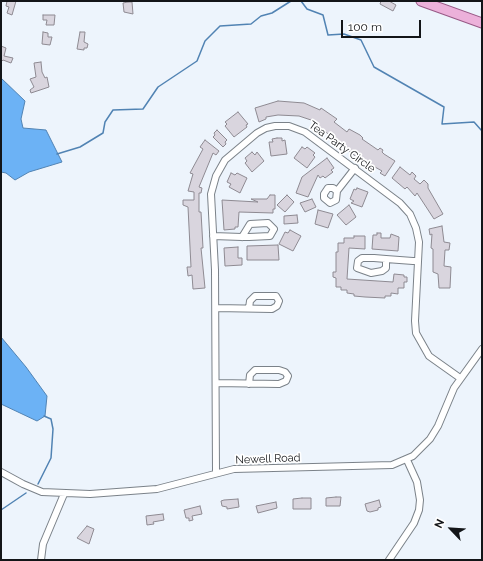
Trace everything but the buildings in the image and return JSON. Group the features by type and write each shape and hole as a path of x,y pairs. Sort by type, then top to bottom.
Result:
{"main road":[{"path":"421,1 482,23"}],"street":[{"name":"Tea Party Circle","path":"216,473 216,308 211,199 216,176 229,157 261,130 280,126 298,128 313,136 400,203 410,214 419,238 415,321 418,339 429,356 460,378"},
{"path":"337,191 355,168"},
{"path":"213,236 242,237 270,236 274,229 268,223 250,224 242,237"},
{"path":"386,259 386,268 382,272 371,273 358,268 358,261 362,258 386,259 418,262"},
{"path":"216,308 249,308"},
{"name":"Newell Road","path":"1,472 38,491 64,494 90,494 157,490 180,485 216,473 234,469 379,467 392,465 407,460 425,446 435,432 449,398 460,378 482,349"},
{"path":"216,383 249,384 279,384 286,382 288,376 285,372 279,370 255,370 250,375 249,384"},
{"path":"389,560 414,523 419,510 418,486 407,460"},
{"path":"41,560 45,539 64,494"}],"water":[{"path":"1,78 25,101 21,119 23,128 46,130 62,162 29,172 15,180 6,173 1,172"},
{"path":"1,337 26,367 47,396 45,416 37,421 1,404"}],"waterway":[{"path":"57,154 80,147 103,133 105,122 113,110 143,109 158,87 197,61 205,41 220,26 251,24 261,16 272,13 291,1"},
{"path":"301,1 307,9 323,15 328,35 344,34 361,40 374,67 444,107 442,124 474,122 482,131"},
{"path":"38,484 51,458 53,429 51,419 44,416"},
{"path":"1,510 26,493"}]}
